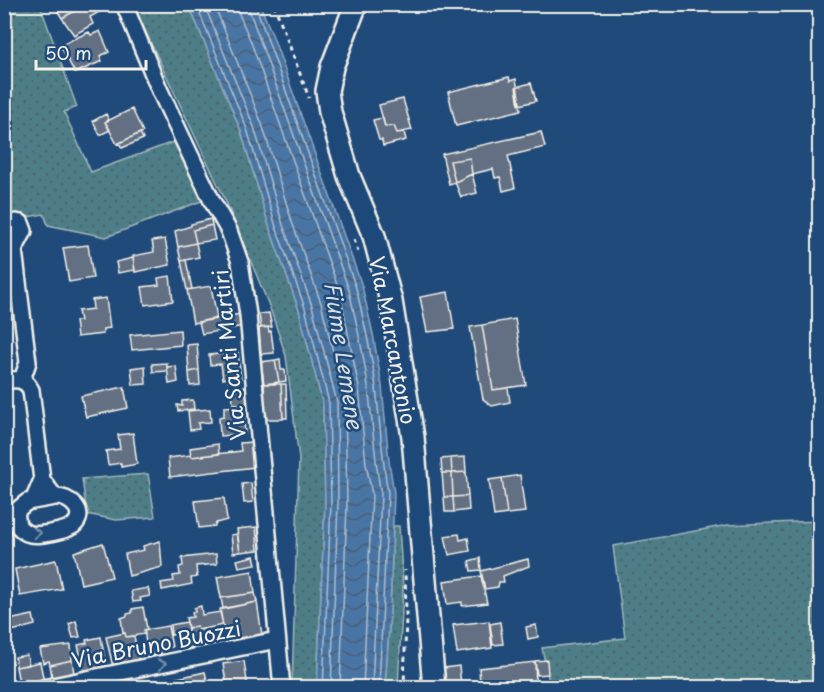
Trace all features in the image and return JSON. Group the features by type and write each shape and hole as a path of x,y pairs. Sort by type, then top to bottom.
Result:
{"main road":[{"name":"Via Marcantonio","path":"356,4 332,67 327,91 330,112 349,176 374,236 392,301 413,437 434,687"}],"street":[{"name":"Via Santi Martiri","path":"124,4 165,101 212,201 229,231 240,262 248,315 282,687"},
{"path":"14,250 28,362 22,380"},
{"path":"4,381 22,380 28,383 31,390 42,480 33,501"},
{"path":"42,480 56,497"},
{"path":"63,496 75,505 77,523 68,529 36,535 22,531 16,520 16,511 27,502 56,497 63,496"},
{"name":"Via Bruno Buozzi","path":"43,687 277,640"}],"path":[{"path":"274,4 311,102"},
{"path":"352,232 359,254"},
{"path":"404,687 405,565"}],"green space":[{"path":"5,5 40,5 77,107 64,112 91,172 176,141 204,200 106,237 48,225 44,214 5,221"},
{"path":"133,5 189,5 241,131 270,229 299,310 323,405 325,503 317,687 292,687 299,459 286,356 270,308 228,206"},
{"path":"148,474 155,517 116,520 87,514 82,479"},
{"path":"819,521 819,687 550,687 542,648 625,638 613,546 728,525"},
{"path":"393,526 399,526 403,590 398,687 385,688 390,611"}],"water":[{"name":"Fiume Lemene","path":"189,5 260,5 362,286 382,386 394,493 385,687 317,687 325,503 323,405 299,310 270,229 241,131"}],"building":[{"path":"60,4 88,4 62,18 55,7"},
{"path":"88,4 97,4 101,11 90,17 93,24 74,35 62,18"},
{"path":"100,31 109,52 100,56 102,61 75,73 60,45 89,32 91,35"},
{"path":"509,77 510,81 516,79 521,110 456,126 448,92"},
{"path":"531,83 536,101 519,105 516,87"},
{"path":"403,99 412,130 397,133 394,126 385,127 379,105"},
{"path":"132,109 143,132 117,144 105,122"},
{"path":"106,114 109,120 105,122 110,130 100,135 93,121"},
{"path":"383,118 385,127 394,126 397,133 404,132 406,140 383,146 373,120"},
{"path":"541,132 545,147 508,156 515,188 503,191 500,177 495,178 493,169 472,174 470,158 450,161 455,182 449,184 442,154"},
{"path":"140,133 143,139 122,148 119,143"},
{"path":"470,158 472,174 455,182 450,161"},
{"path":"472,174 477,193 461,197 455,182"},
{"path":"211,219 212,225 193,230 196,243 178,247 175,231"},
{"path":"212,225 215,240 196,243 193,230"},
{"path":"165,239 170,265 135,272 133,256 154,252 152,241"},
{"path":"196,243 199,257 181,261 178,247"},
{"path":"88,245 93,278 69,282 63,248"},
{"path":"133,258 135,270 118,273 116,262"},
{"path":"186,260 192,289 187,290 181,261"},
{"path":"170,276 173,301 145,305 142,287 159,285 158,278"},
{"path":"211,286 217,318 193,323 187,290"},
{"path":"448,292 454,329 427,332 420,297"},
{"path":"106,298 110,328 103,329 103,334 77,337 75,321 80,321 78,311 93,309 92,300"},
{"path":"269,313 272,327 261,328 259,314"},
{"path":"240,314 243,326 224,330 222,318"},
{"path":"222,318 224,330 202,334 199,322"},
{"path":"515,319 526,385 493,390 482,325"},
{"path":"482,325 493,390 508,388 510,402 492,406 483,399 470,327"},
{"path":"268,327 269,332 271,331 274,353 261,354 259,328"},
{"path":"180,330 181,345 132,350 130,335"},
{"path":"197,344 199,370 189,372 187,345"},
{"path":"238,352 241,380 223,379 221,364 210,365 209,355"},
{"path":"280,359 281,370 285,370 286,381 279,382 275,360"},
{"path":"275,360 279,382 264,384 261,362"},
{"path":"167,363 167,371 153,372 152,364"},
{"path":"145,366 146,384 133,385 131,368"},
{"path":"176,366 178,382 169,384 167,367"},
{"path":"199,370 200,385 190,386 189,372"},
{"path":"264,384 281,384 283,419 265,419"},
{"path":"281,384 286,384 287,418 283,418"},
{"path":"124,387 128,408 86,417 81,396"},
{"path":"246,387 248,403 233,404 232,388"},
{"path":"193,400 194,409 178,411 177,405 182,406 182,401"},
{"path":"243,406 245,434 220,436 219,417 224,416 224,407"},
{"path":"210,409 211,422 198,423 199,429 190,430 188,411"},
{"path":"133,433 137,464 121,467 121,463 108,465 106,451 120,449 118,435"},
{"path":"252,442 255,467 170,477 168,458 241,451 240,443"},
{"path":"218,444 219,454 191,457 190,448"},
{"path":"465,457 466,472 452,473 451,458"},
{"path":"451,458 452,473 442,473 441,459"},
{"path":"466,472 468,496 453,497 452,473"},
{"path":"442,473 452,473 453,497 444,497"},
{"path":"520,475 525,512 507,514 502,478"},
{"path":"502,478 507,514 494,516 489,480"},
{"path":"251,483 253,502 244,503 242,484"},
{"path":"468,496 469,510 454,512 453,497"},
{"path":"444,497 453,497 454,512 445,512"},
{"path":"224,498 227,520 216,523 215,526 199,528 195,501"},
{"path":"256,527 258,550 240,552 237,529"},
{"path":"237,534 240,552 233,553 231,535"},
{"path":"459,534 460,540 468,538 470,551 449,555 445,536"},
{"path":"160,541 162,567 129,576 125,554 144,550 143,546"},
{"path":"103,543 112,577 81,584 74,552"},
{"path":"216,554 217,564 196,566 197,577 191,578 192,584 162,590 161,583 174,581 173,576 180,575 179,567 183,566 182,558"},
{"path":"254,556 256,564 239,567 237,560"},
{"path":"480,558 481,570 471,571 469,561"},
{"path":"528,559 529,566 503,576 504,582 499,582 498,587 485,589 481,571"},
{"path":"56,560 62,589 20,596 15,569"},
{"path":"252,571 255,593 221,598 217,577"},
{"path":"481,576 487,603 462,606 462,602 447,604 444,581"},
{"path":"148,588 150,596 133,602 131,591"},
{"path":"255,593 257,602 223,609 221,598"},
{"path":"257,602 262,635 238,638 237,629 224,631 220,609"},
{"path":"201,606 202,615 220,612 223,625 198,630 197,626 188,628 186,618 193,617 194,608"},
{"path":"143,607 147,629 144,630 145,634 126,637 123,633 121,618 132,613 132,609"},
{"path":"33,615 35,625 4,633 4,621"},
{"path":"76,621 80,637 73,638 69,624"},
{"path":"489,621 492,648 457,653 453,625"},
{"path":"187,622 188,632 171,635 170,625"},
{"path":"500,622 503,644 493,645 490,624"},
{"path":"536,625 538,637 528,639 526,627"},
{"path":"168,626 172,647 160,648 161,654 148,656 144,630"},
{"path":"197,626 198,630 203,629 205,641 193,643 194,647 182,650 179,634 188,632 188,628"},
{"path":"125,633 126,637 134,636 139,661 113,667 106,637"},
{"path":"101,637 106,667 84,672 78,645 87,643 86,640"},
{"path":"71,645 72,660 50,665 49,661 43,663 40,649"},
{"path":"27,655 29,665 16,667 15,657"},
{"path":"72,660 74,674 53,682 50,665"},
{"path":"547,660 548,674 537,675 535,661"},
{"path":"244,661 248,688 227,688 223,664"},
{"path":"40,662 45,687 20,688 16,667"},
{"path":"535,662 536,688 482,688 479,668"},
{"path":"459,666 461,684 447,686 444,668"},
{"path":"205,672 209,688 166,688 164,681"},
{"path":"147,683 147,688 121,688 121,684"}]}
